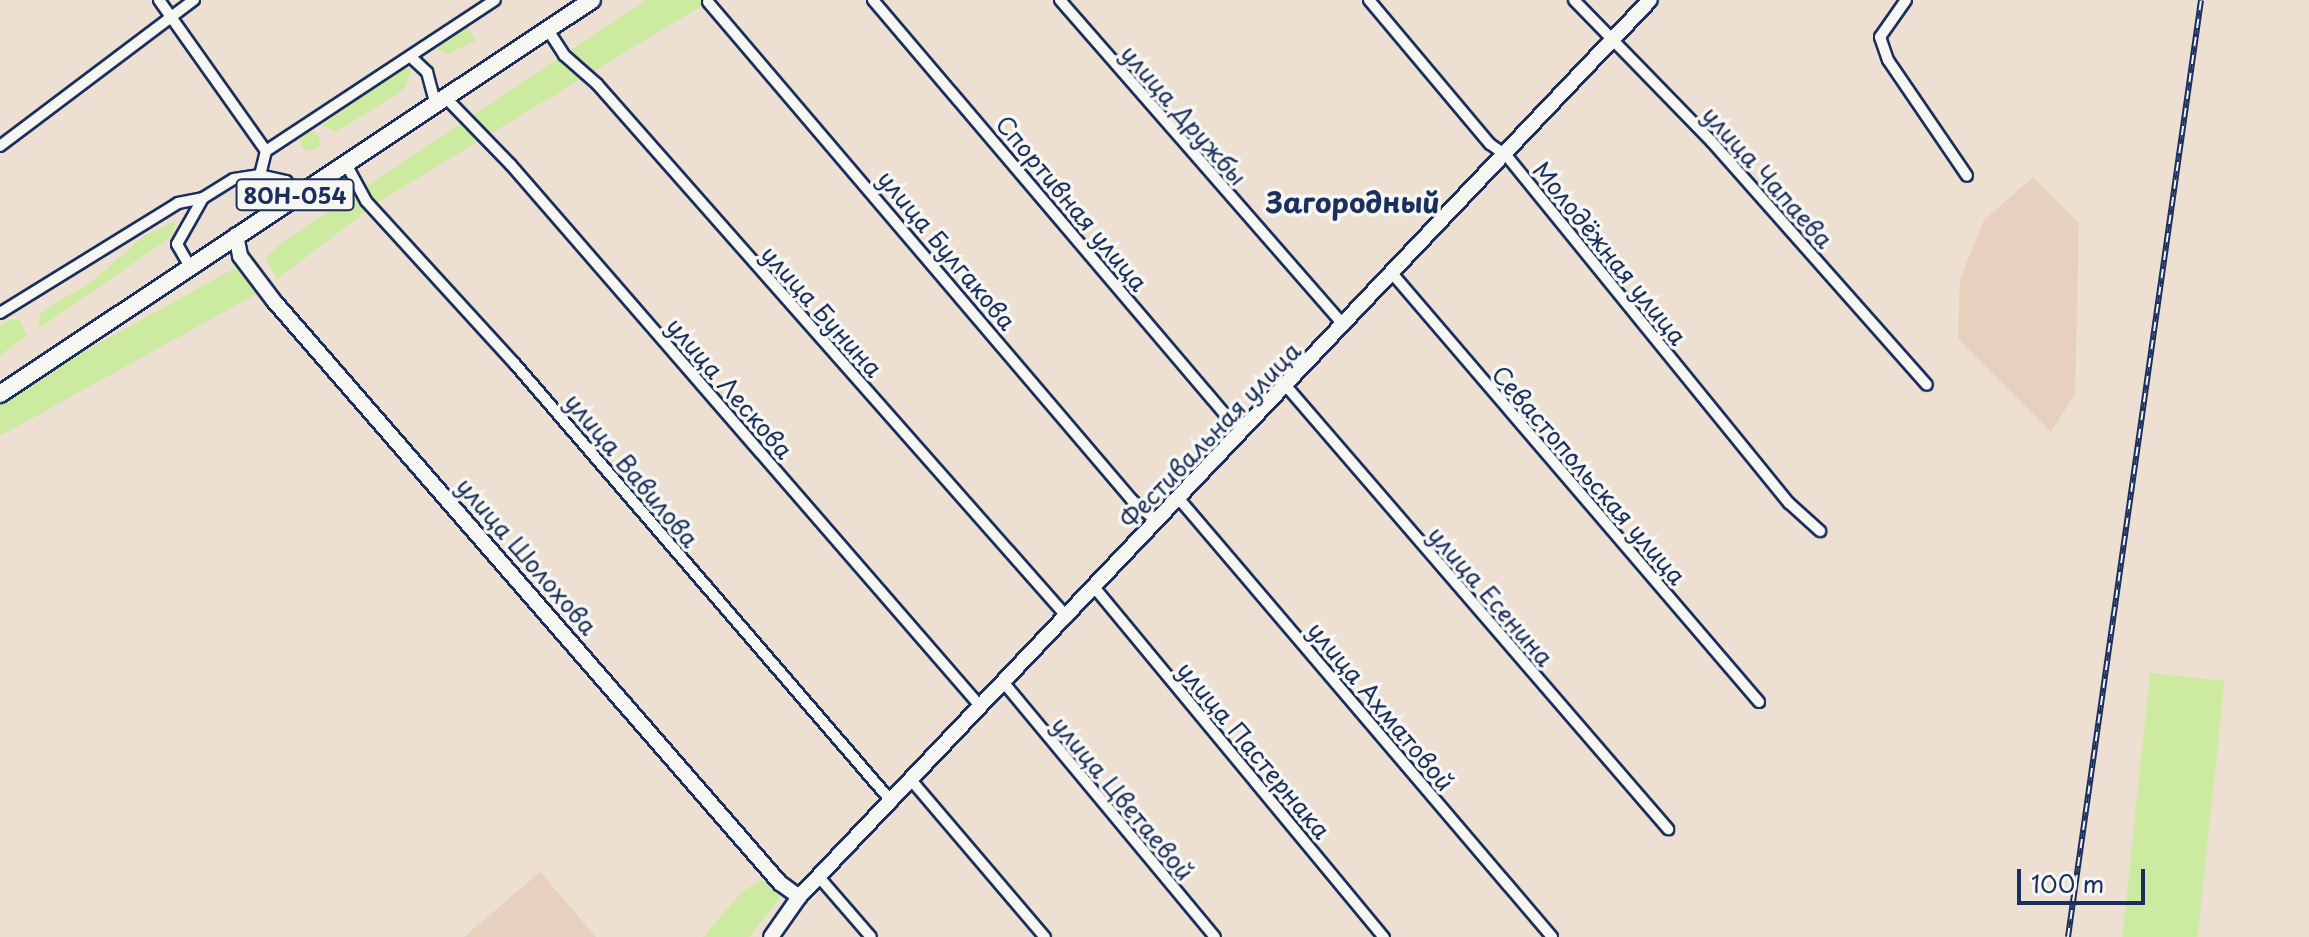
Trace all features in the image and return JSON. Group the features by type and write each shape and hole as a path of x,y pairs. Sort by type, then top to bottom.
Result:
{"main road":[{"name":"80Н-054","path":"0,394 189,265 592,0"}],"street":[{"path":"159,0 266,151"},
{"path":"0,146 194,0"},
{"path":"260,175 266,151 412,58 495,0"},
{"name":"Спортивная улица","path":"873,0 1229,419 1244,428"},
{"name":"улица Дружбы","path":"1060,0 1344,325"},
{"name":"Молодёжная улица","path":"1369,0 1490,144 1506,155 1789,503 1820,531"},
{"name":"улица Чапаева","path":"1574,0 1712,142 1927,385"},
{"name":"Фестивальная улица","path":"771,937 799,897 1180,500 1244,428 1287,387 1391,272 1506,155 1650,0"},
{"path":"1906,0 1880,37 1888,60 1967,176"},
{"name":"улица Булгакова","path":"708,2 1132,500 1157,522"},
{"name":"улица Бунина","path":"548,30 564,55 597,84 1067,617"},
{"path":"412,58 427,72 441,102"},
{"name":"улица Лескова","path":"441,102 511,165 981,707"},
{"name":"улица Вавилова","path":"345,162 366,201 506,353 892,802"},
{"path":"0,313 178,203 203,198 234,179 260,175 286,181 297,194"},
{"path":"189,265 177,244 203,198"},
{"name":"улица Шолохова","path":"236,235 240,256 274,301 780,883 799,897"},
{"name":"Севастопольская улица","path":"1391,272 1759,702"},
{"name":"улица Есенина","path":"1287,387 1668,829"},
{"name":"улица Ахматовой","path":"1180,500 1552,937"},
{"name":"улица Пастернака","path":"1094,587 1384,937"},
{"name":"улица Цветаевой","path":"1004,683 1215,937"},
{"path":"912,781 1045,937"},
{"path":"819,877 871,937"}],"shaded area":[{"path":"2033,177 2079,223 2075,394 2051,432 1958,339 1960,279 1984,220"},
{"path":"540,872 596,937 464,937"}],"green space":[{"path":"646,0 711,0 380,201 277,279 265,258 283,242"},
{"path":"467,26 476,41 447,54 436,49"},
{"path":"412,68 405,88 373,109 336,132 322,125 402,69"},
{"path":"310,131 317,134 320,141 317,148 310,151 303,148 300,141 303,134"},
{"path":"175,221 174,235 38,329 41,312 91,282 144,236"},
{"path":"255,257 271,286 0,436 0,398"},
{"path":"10,319 20,320 27,336 0,355 0,326"},
{"path":"2150,673 2225,681 2198,937 2122,937"},
{"path":"762,879 781,897 749,937 703,937 742,892"}],"railway":[{"path":"2068,937 2201,0"}],"district":[{"name":"Загородный","path":"1353,202"}]}
